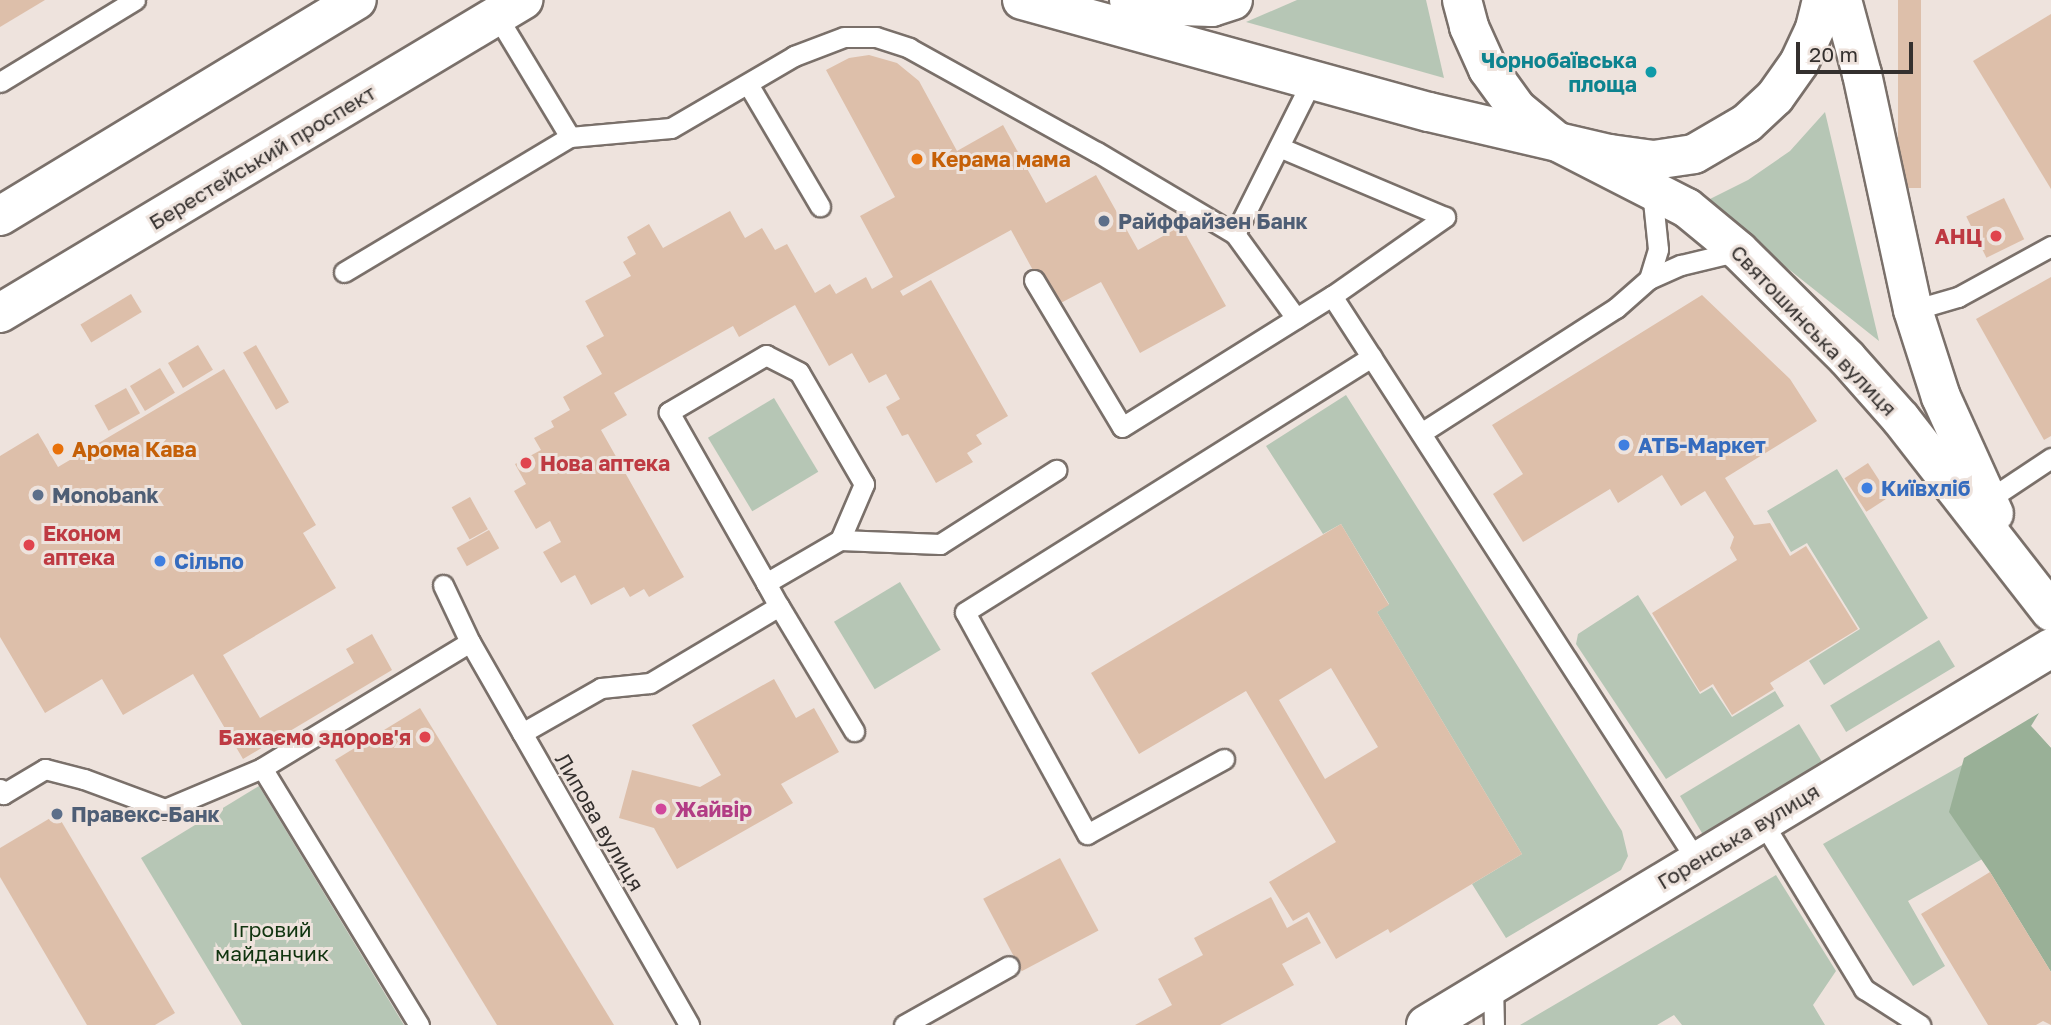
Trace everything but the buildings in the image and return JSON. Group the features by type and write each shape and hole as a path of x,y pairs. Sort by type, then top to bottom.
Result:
{"main road":[{"path":"0,216 357,0"},
{"path":"1022,0 1429,112 1654,160 1694,154 1747,123 1774,97 1799,63 1815,29 1822,0"},
{"path":"1129,0 1148,5 1212,8 1233,0"},
{"path":"1462,0 1469,27 1488,69 1517,109 1556,141"},
{"name":"Святошинська вулиця","path":"1842,0 1862,74 1913,310 1941,397 2024,576"},
{"name":"Берестейський проспект","path":"0,313 510,8"},
{"name":"Святошинська вулиця","path":"1556,141 1687,208 1739,251 1847,358 1901,419 2051,612"},
{"name":"Горенська вулиця","path":"1426,1025 2051,648"}],"lane":[{"path":"0,82 135,0"},
{"path":"510,8 570,137"},
{"path":"344,272 570,137 671,128 794,56 844,37 876,37 909,48 1097,152 1235,234 1296,318"},
{"path":"1235,234 1313,78"},
{"path":"748,84 820,206"},
{"path":"1034,280 1122,428 1332,296 1446,217 1279,147"},
{"path":"1649,279 1658,248 1652,191"},
{"path":"1913,310 1958,297 2051,246"},
{"path":"1421,433 1616,308 1649,279 1681,265 1739,251"},
{"path":"1332,296 1697,861"},
{"path":"840,540 864,484 799,372 766,355 668,412 779,606 855,731"},
{"path":"1224,759 1087,834 965,612 1373,357"},
{"path":"1988,500 2051,458"},
{"path":"766,583 840,540 940,544 1056,470"},
{"name":"Липова вулиця","path":"443,585 470,642 689,1025"},
{"path":"522,733 601,688 650,683 779,606"},
{"path":"1,794 46,769 84,779 165,809 261,768 470,642"},
{"path":"261,768 419,1025"},
{"path":"1762,821 1864,989 1920,1025"},
{"path":"904,1025 1009,966"},
{"path":"1493,985 1494,1025"}],"green space":[{"path":"1297,0 1426,0 1444,78 1246,22"},
{"path":"1825,112 1879,341 1704,202 1748,180 1790,151"},
{"path":"1346,395 1622,831 1628,856 1621,870 1506,938 1472,884 1522,854 1377,612 1389,604 1341,524 1323,534 1266,446"},
{"path":"774,398 818,472 752,511 708,438"},
{"path":"1837,469 1928,618 1824,685 1809,661 1860,629 1807,543 1791,552 1767,511"},
{"path":"900,582 941,650 875,689 834,622"},
{"path":"1638,595 1700,694 1712,687 1732,717 1775,691 1784,706 1666,779 1576,644 1578,634"},
{"path":"1939,640 1955,667 1846,732 1830,705"},
{"path":"2039,713 2031,726 2051,748 2051,972 1990,872 1949,812 1964,758"},
{"path":"1799,724 1824,765 1714,833 1702,833 1680,796"},
{"path":"2031,726 2051,748 2051,820 1908,901 1945,966 1913,986 1823,844"},
{"name":"Ігровий майданчик","path":"259,786 404,1025 242,1025 141,858"},
{"path":"1776,875 1836,971 1813,1005 1825,1025 1682,1025 1674,1015 1657,1025 1520,1025"}],"place":[{"name":"Чорнобаївська площа","path":"1651,72"},
{"name":"Керама мама","path":"917,159"},
{"name":"Райффайзен Банк","path":"1104,221"},
{"name":"АНЦ","path":"1996,236"},
{"name":"АТБ-Маркет","path":"1624,445"},
{"name":"Арома Кава","path":"58,449"},
{"name":"Нова аптека","path":"526,463"},
{"name":"Київхліб","path":"1867,488"},
{"name":"Monobank","path":"38,495"},
{"name":"Економ аптека","path":"29,545"},
{"name":"Сільпо","path":"160,561"},
{"name":"Бажаємо здоров'я","path":"425,737"},
{"name":"Жайвір","path":"661,809"},
{"name":"Правекс-Банк","path":"57,814"}]}
